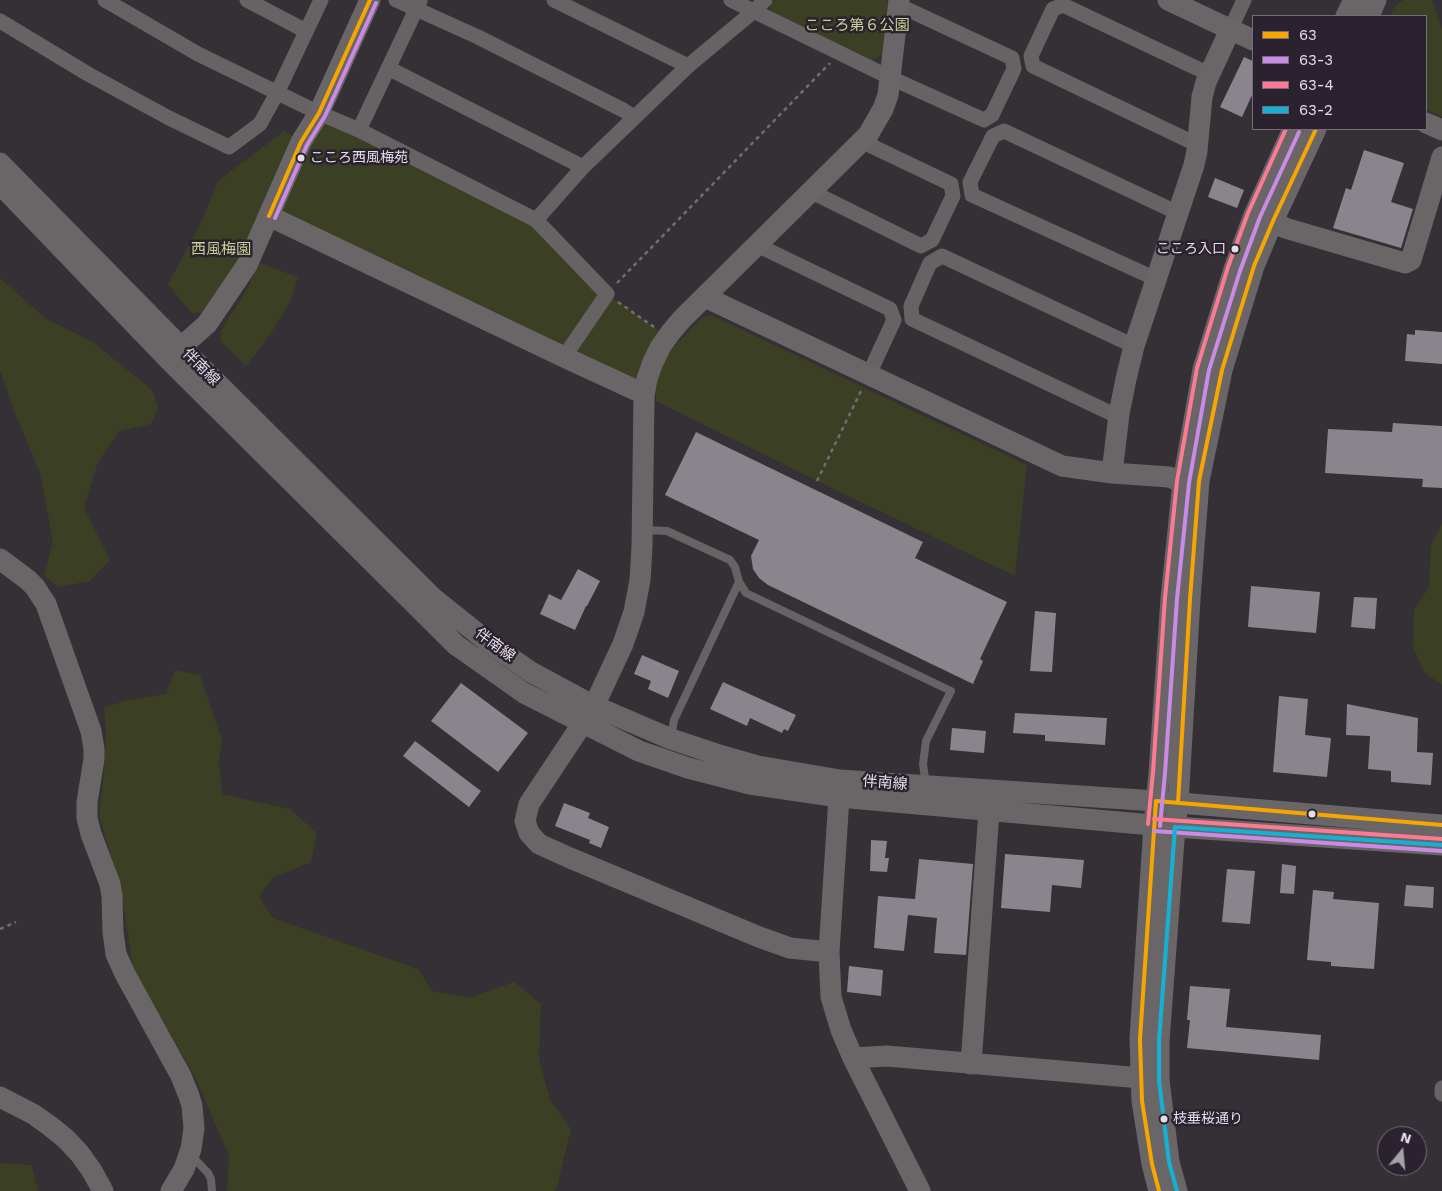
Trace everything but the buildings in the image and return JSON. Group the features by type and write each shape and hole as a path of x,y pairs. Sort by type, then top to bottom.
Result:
{"street":[{"path":"105,0 198,54 358,130 536,220 607,294 564,357"},
{"path":"247,0 306,31"},
{"path":"0,21 88,74 169,118 229,147 260,124 277,93 321,0"},
{"path":"181,347 207,324 247,264 301,142 319,113 370,0"},
{"path":"396,0 418,5 634,117"},
{"path":"554,0 688,66"},
{"path":"731,0 759,6 840,53 891,78 984,120 992,115 1014,70 1012,58 899,2 891,78 888,95 877,123 863,142 682,319 668,336 653,362 644,394 640,580 634,612 623,644 589,715 529,804 525,821 529,832 539,844 570,858 759,937 790,948 829,952"},
{"path":"1168,0 1252,40"},
{"path":"1112,473 1126,379 1134,346 1194,165 1198,145 1202,97 1209,74 1244,0"},
{"path":"1346,15 1354,0"},
{"path":"1369,15 1376,0"},
{"path":"358,130 418,5"},
{"path":"1198,145 1033,66 1031,56 1054,9 1062,5 1209,74"},
{"path":"536,220 583,167 634,117 688,66 759,6"},
{"path":"388,68 583,167"},
{"path":"1427,123 1442,130"},
{"path":"1159,1191 1152,1164 1143,1110 1140,1039 1171,598 1183,482 1203,369 1234,269 1254,215 1293,130"},
{"path":"1176,1191 1169,1162 1159,1080 1159,1041 1178,803 1190,599 1200,481 1222,370 1254,266 1273,220 1316,130"},
{"path":"1156,278 972,194 970,182 993,136 1004,131 1178,213"},
{"path":"812,192 921,246 932,240 953,196 951,184 863,142"},
{"path":"1273,220 1285,228 1405,263 1411,260 1442,157"},
{"name":"伴南線","path":"0,163 181,347 433,598 488,642 639,751 688,768 750,784 839,797 1175,827 1442,845"},
{"name":"伴南線","path":"0,184 169,360 456,645 524,693 589,715 758,766 840,780 1156,800 1442,825"},
{"path":"269,216 644,394"},
{"path":"758,245 890,309 894,320 869,374"},
{"path":"1119,417 912,319 911,306 930,263 942,256 1134,346"},
{"path":"705,297 1062,466 1112,473 1169,477 1183,482"},
{"path":"0,559 28,580 46,604 90,731 94,759 87,802 87,818 110,884 116,954 124,974 181,1076 192,1106 194,1128 188,1158 172,1191"},
{"path":"839,797 829,952 831,997 841,1030 853,1058 920,1191"},
{"path":"971,1064 989,811"},
{"path":"853,1058 887,1056 1141,1078"},
{"path":"1442,1088 1442,1094"},
{"path":"0,1097 33,1114 66,1139 80,1154 104,1191"}],"lane":[{"path":"642,530 666,531 730,560 746,593 951,691 926,741 923,764 926,786"},
{"path":"671,739 674,720 739,582"},
{"path":"188,1158 208,1173 211,1179 212,1191"}],"path":[{"path":"668,336 607,294 840,53"},
{"path":"817,481 869,374"},
{"path":"0,928 16,922"}],"green space":[{"name":"こころ第６公園","path":"773,0 888,0 882,55 871,61 772,15 769,4"},
{"path":"1403,0 1432,0 1442,29 1442,117 1427,110 1427,15 1390,15 1394,7"},
{"path":"319,113 536,220 607,294 668,337 644,394 269,216 216,310 192,314 168,284 199,227 219,180 284,131 301,142"},
{"name":"西風梅園","path":"259,263 298,277 291,300 273,330 246,366 220,340 222,329 247,289"},
{"path":"0,278 45,318 93,342 153,391 158,409 151,424 120,431 98,462 84,508 110,560 90,581 59,587 44,576 53,541 40,473 14,411 0,370"},
{"path":"711,315 1027,465 1015,576 656,401 659,371 666,357 703,317"},
{"path":"1442,524 1442,685 1424,672 1413,647 1414,610 1429,587 1431,544"},
{"path":"175,670 200,675 222,740 219,761 222,794 290,809 317,833 311,862 273,878 259,897 273,918 418,969 432,991 469,998 514,982 541,1004 539,1058 550,1100 571,1129 557,1187 554,1191 227,1191 229,1156 196,1079 133,969 125,913 114,865 99,816 106,732 104,707 129,700 166,694"},
{"path":"0,1163 32,1165 38,1191 0,1191"}],"transit line":[{"name":"63","path":"269,216 301,142 319,113 370,0"},
{"name":"63-3","path":"275,218 307,145 325,116 376,3"},
{"name":"63-4","path":"1148,824 1165,598 1177,481 1197,368 1228,267 1248,213 1286,130"},
{"name":"63","path":"1178,803 1199,481 1222,370 1254,266 1316,130"},
{"name":"63-3","path":"1160,826 1177,599 1189,483 1209,370 1240,271 1260,217 1299,132"},
{"name":"63","path":"1156,801 1140,1039 1142,1101 1152,1164 1159,1191"},
{"name":"63","path":"1156,801 1442,825"},
{"name":"63-4","path":"1154,819 1442,839"},
{"name":"63-2","path":"1175,827 1159,1041 1159,1080 1169,1162 1177,1191"},
{"name":"63-2","path":"1175,827 1442,845"},
{"name":"63-3","path":"1154,831 1442,851"}],"place":[{"name":"こころ西風梅苑","path":"301,158"},
{"name":"こころ入口","path":"1235,249"},
{"name":"枝垂桜通り","path":"1164,1119"}]}
